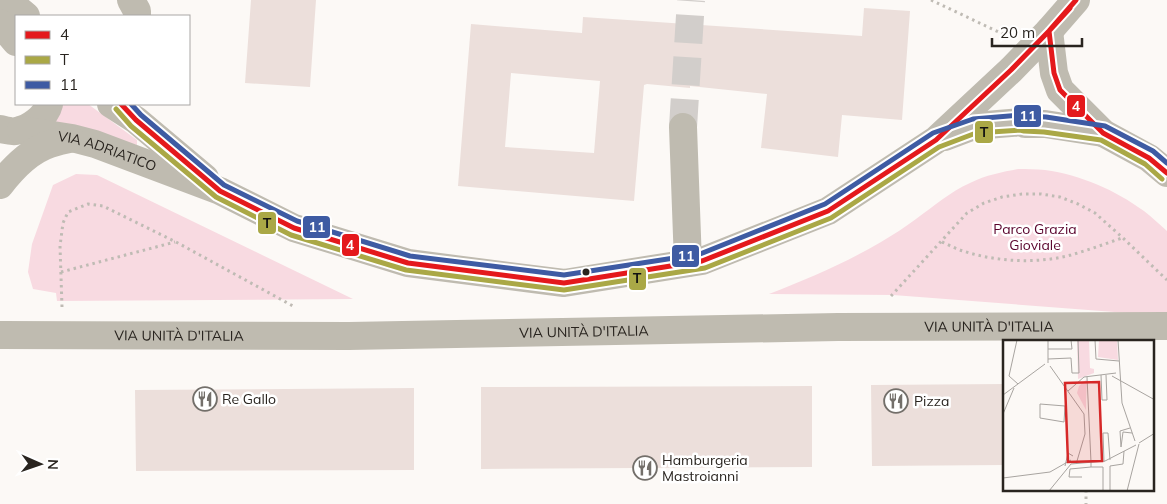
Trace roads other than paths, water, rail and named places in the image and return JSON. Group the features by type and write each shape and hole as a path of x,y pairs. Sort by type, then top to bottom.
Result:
{"street":[{"path":"7,0 25,15"},
{"path":"131,0 138,15"},
{"name":"VIA ADRIATICO","path":"12,130 72,138 95,144 220,191 294,228 408,263 564,283 702,261 828,211 936,140 1011,70 1076,0"},
{"path":"0,23 15,41"},
{"name":"VIA ADRIATICO","path":"1049,31 1054,73 1060,90 1103,133 1149,158 1167,173"},
{"path":"0,52 15,51"},
{"path":"0,158 12,130 31,126 40,119 50,105"},
{"name":"VIA ADRIATICO","path":"113,105 129,112 220,191"},
{"name":"VIA ADRIATICO","path":"936,140 974,126 1022,122 1025,124 1045,124 1103,133"},
{"path":"683,127 688,263"},
{"path":"0,185 16,166 31,154 48,144 72,138"},
{"name":"VIA UNITÀ D'ITALIA","path":"0,335 349,336 848,327 1167,326"}],"tunnel":[{"path":"683,127 691,0"}],"place":[{"name":"Re Gallo","path":"205,399"},
{"name":"Pizza","path":"896,401"},
{"name":"Hamburgeria Mastroianni","path":"645,468"}],"park label":[{"name":"Parco Grazia Gioviale","path":"1035,237"}]}
